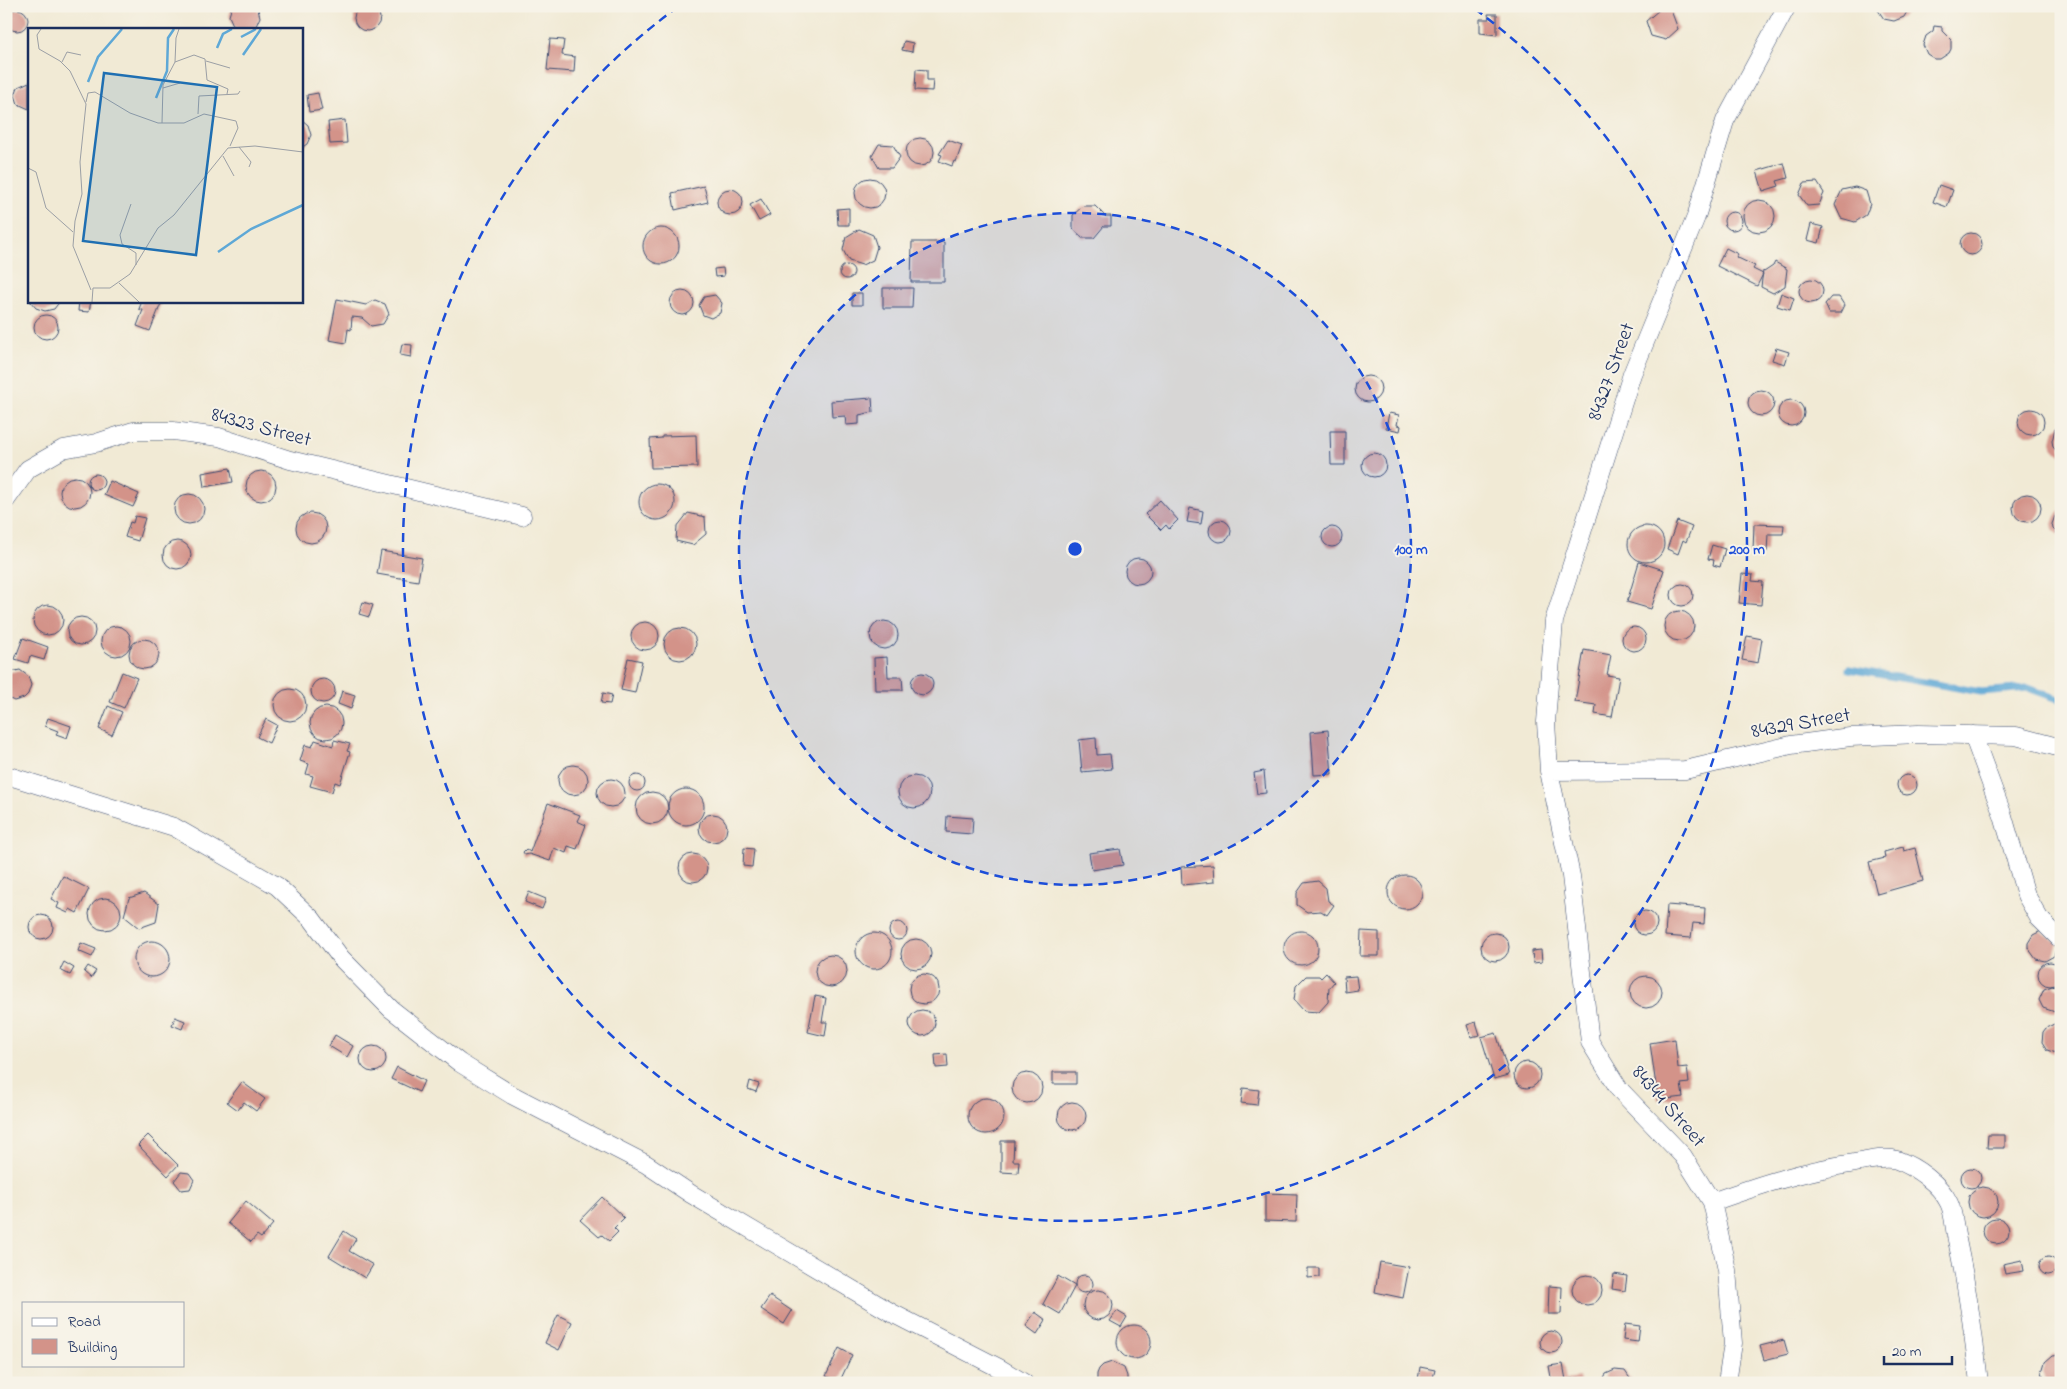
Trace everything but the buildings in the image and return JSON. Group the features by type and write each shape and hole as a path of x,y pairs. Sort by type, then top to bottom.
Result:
{"street":[{"name":"84327 Street","path":"1549,771 1546,722 1554,621 1584,523 1632,374 1696,217 1725,121 1787,6"},
{"name":"84323 Street","path":"6,500 28,469 64,449 96,443 132,431 173,431 219,437 290,460 522,516"},
{"name":"84329 Street","path":"1549,771 1685,770 1791,745 1850,737 1918,734 2016,736 2061,748"},
{"path":"1973,735 2003,816 2026,895 2040,918 2060,939"},
{"name":"84344 Street","path":"1549,771 1571,876 1590,1042 1619,1089 1683,1156 1712,1202 1727,1270 1733,1344 1726,1383"},
{"path":"6,775 174,827 277,886 312,919 341,958 391,1009 460,1063 512,1096 646,1164 691,1194 892,1313 999,1368 1024,1383"},
{"path":"1712,1202 1767,1182 1803,1172 1867,1160 1895,1160 1916,1170 1936,1184 1949,1203 1960,1254 1975,1345 1979,1383"}],"waterway":[{"path":"1849,669 1981,692 2028,688 2061,700"}]}
